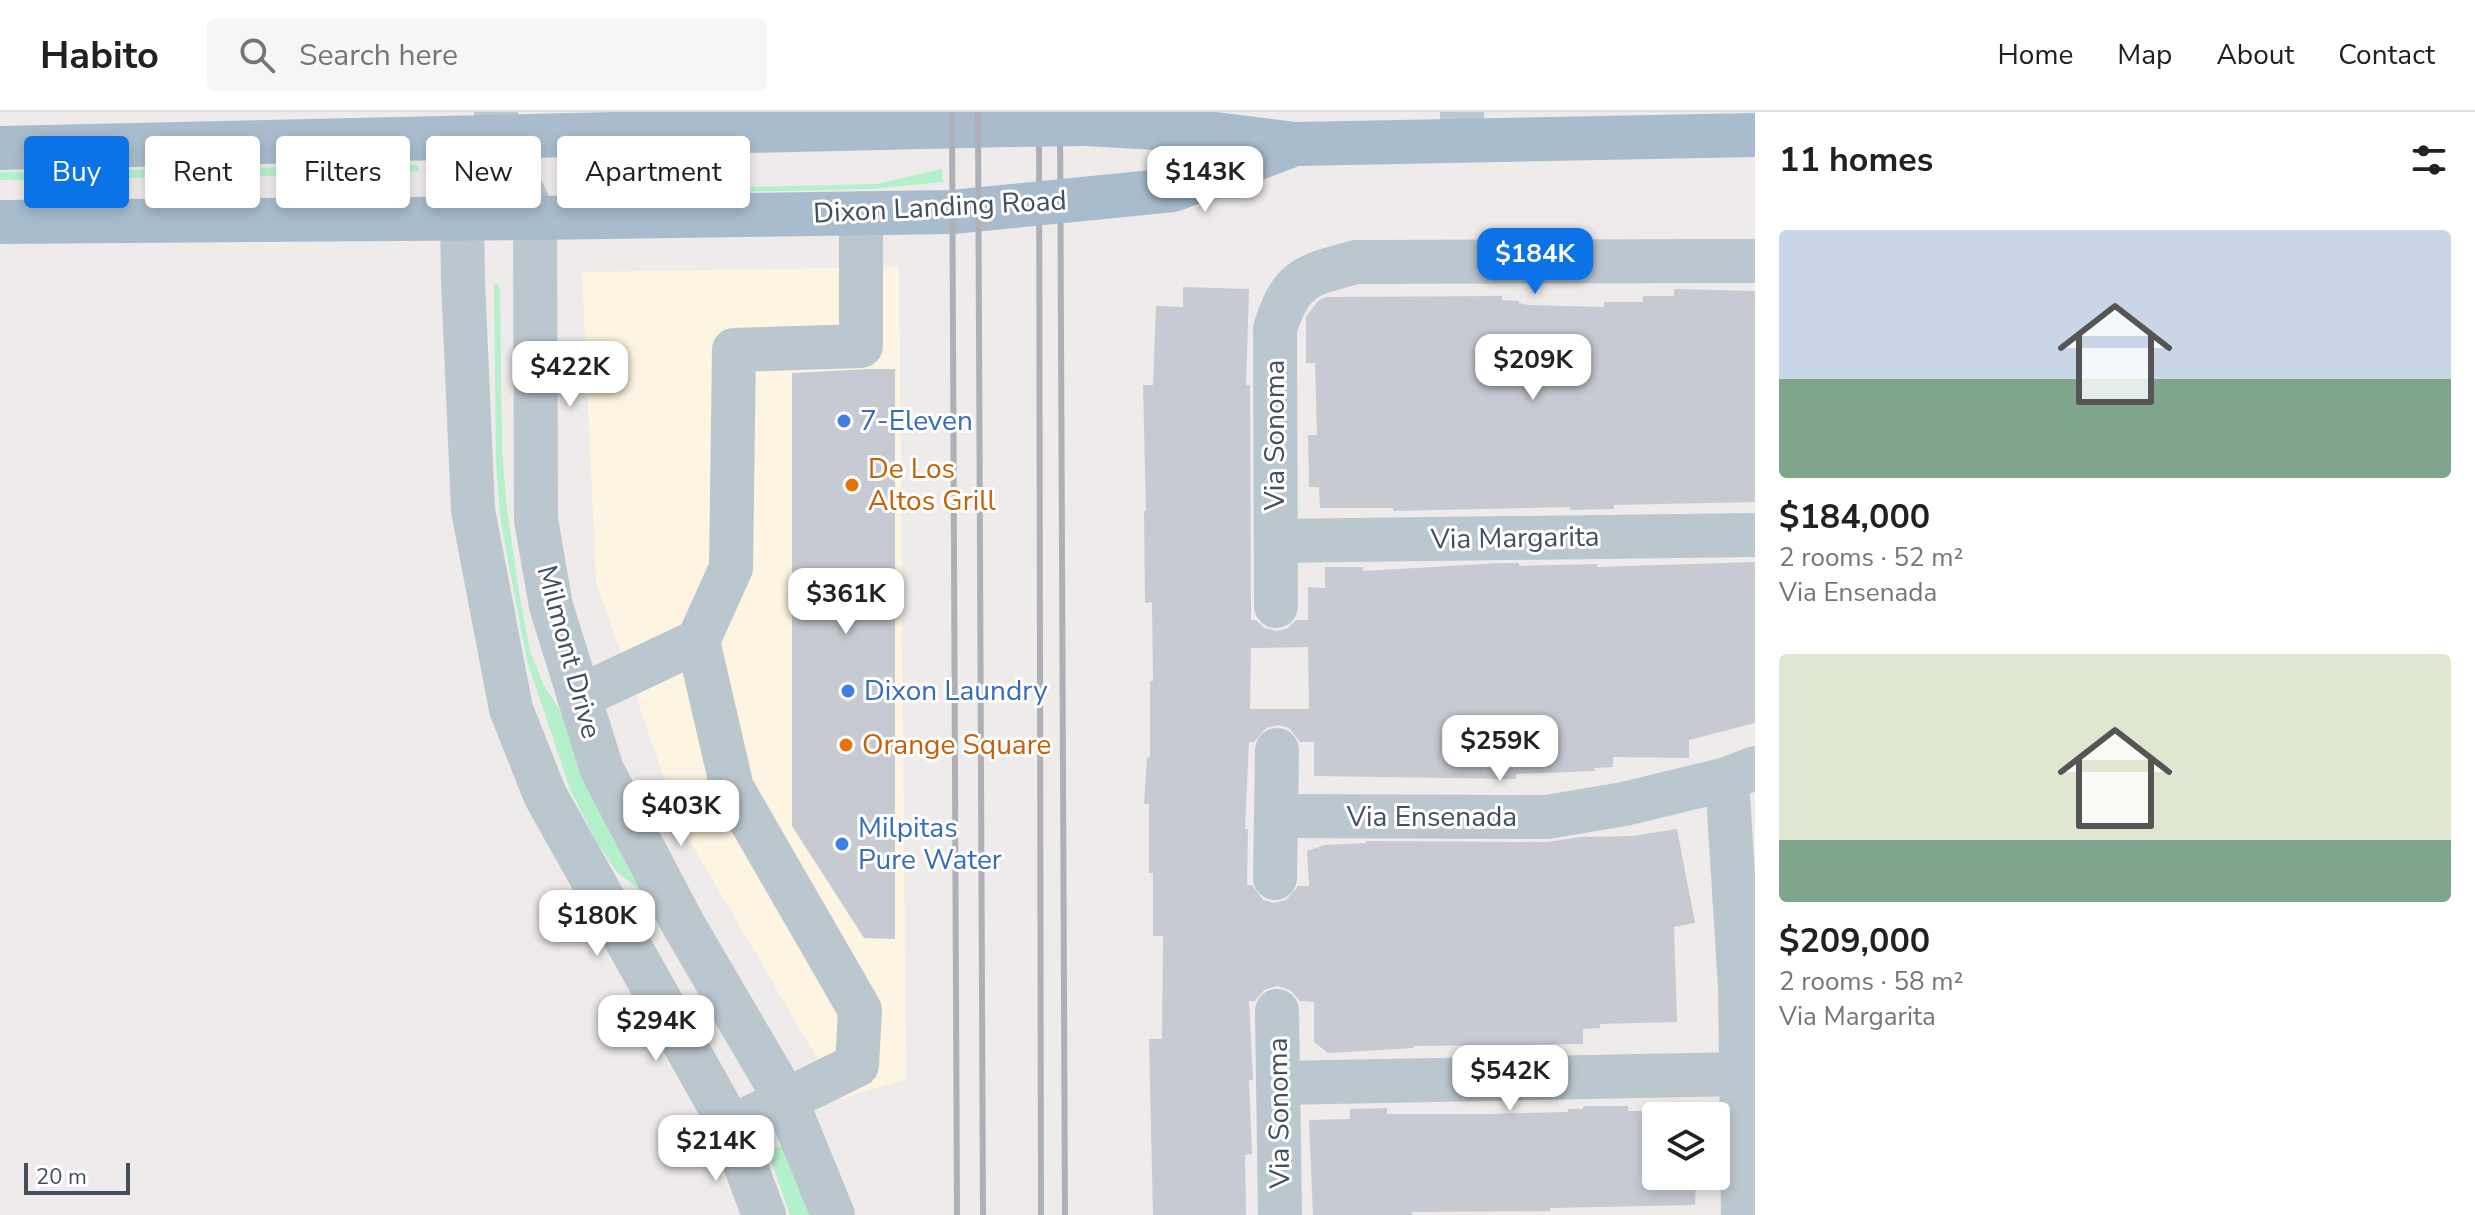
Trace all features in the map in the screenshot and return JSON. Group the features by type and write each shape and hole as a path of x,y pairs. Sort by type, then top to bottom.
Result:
{"main road":[{"name":"Dixon Landing Road","path":"0,148 496,124 863,120 1086,124 1174,129 1296,144"},
{"name":"Dixon Landing Road","path":"0,222 952,212 1173,190 1296,144 1441,126 1727,127"}],"street":[{"name":"Milmont Drive","path":"496,124 535,218 536,520 551,606 579,697 602,770 683,924 786,1100 833,1215"},
{"path":"496,124 462,219 473,510 511,709 545,795 731,1127 764,1215"},
{"path":"731,1127 857,1065 860,1010 732,788 698,641 731,568 734,350 861,346 861,213"},
{"name":"Via Sonoma","path":"1276,606 1275,329 1283,300 1308,275 1356,262 1755,261"},
{"name":"Via Margarita","path":"1276,541 1755,535"},
{"path":"579,697 698,641"},
{"path":"1275,878 1277,750"},
{"path":"1741,773 1747,986 1741,1074 1743,1215"},
{"name":"Via Ensenada","path":"1277,816 1547,817 1624,804 1741,773"},
{"name":"Via Sonoma","path":"1277,1011 1280,1215"},
{"path":"1279,1083 1741,1074"}],"shaded area":[{"path":"899,267 906,1079 841,1099 681,826 596,582 582,272"}],"green space":[{"path":"410,165 419,167 419,171 410,172"},
{"path":"276,167 276,176 260,176 260,168"},
{"path":"942,169 943,182 871,189 750,192 750,187 876,184"},
{"path":"129,170 145,170 145,178 129,178"},
{"path":"0,172 24,172 24,180 0,180"},
{"path":"497,283 500,289 502,450 507,509 530,651 544,686 565,717 701,985 636,887 617,872 597,843 570,789 527,661 501,523 496,464 494,285"},
{"path":"783,1145 816,1215 790,1215 772,1163 773,1150"}],"building":[{"path":"1183,287 1249,289 1246,385 1250,385 1251,620 1256,620 1264,628 1277,631 1288,628 1296,620 1308,620 1308,587 1325,588 1325,567 1363,567 1363,571 1501,563 1519,563 1519,566 1597,564 1597,567 1755,562 1755,723 1689,740 1689,758 1613,757 1613,767 1594,768 1595,771 1516,774 1516,779 1314,776 1314,742 1300,742 1289,728 1278,725 1266,728 1254,742 1249,742 1245,829 1248,829 1247,885 1252,885 1263,900 1274,903 1286,900 1298,886 1309,886 1307,851 1325,845 1366,841 1547,842 1580,837 1633,836 1677,829 1695,923 1674,927 1677,1022 1600,1024 1600,1028 1583,1029 1583,1044 1413,1046 1328,1053 1314,1042 1314,1002 1300,1001 1290,990 1277,986 1264,990 1255,1001 1249,1001 1253,1080 1249,1080 1252,1154 1245,1155 1246,1215 1153,1215 1149,1039 1162,1039 1163,936 1153,936 1149,804 1144,804 1147,757 1150,758 1150,681 1153,681 1152,602 1145,603 1143,385 1153,385 1156,306 1183,307","holes":["1308,647 1309,709 1250,709 1251,648"]},
{"path":"1674,289 1755,291 1755,502 1614,505 1614,509 1570,510 1570,507 1393,511 1393,508 1320,508 1319,487 1309,487 1308,435 1317,435 1315,363 1306,363 1306,317 1318,301 1326,297 1502,296 1502,300 1528,305 1604,307 1604,302 1643,302 1643,296 1674,296"},
{"path":"895,369 895,939 864,938 792,826 792,373"},
{"path":"1583,1106 1628,1106 1628,1111 1642,1111 1642,1190 1696,1190 1695,1205 1550,1208 1550,1211 1412,1212 1412,1215 1313,1215 1309,1120 1350,1119 1350,1109 1387,1108 1387,1114 1489,1114 1583,1109"}],"railway":[{"path":"952,112 957,1215"},
{"path":"978,112 983,1215"},
{"path":"1039,112 1041,1215"},
{"path":"1060,112 1065,1215"}],"place":[{"name":"7-Eleven","path":"844,421"},
{"name":"De Los Altos Grill","path":"852,485"},
{"name":"Dixon Laundry","path":"848,691"},
{"name":"Orange Square","path":"846,745"},
{"name":"Milpitas Pure Water","path":"842,844"}]}
